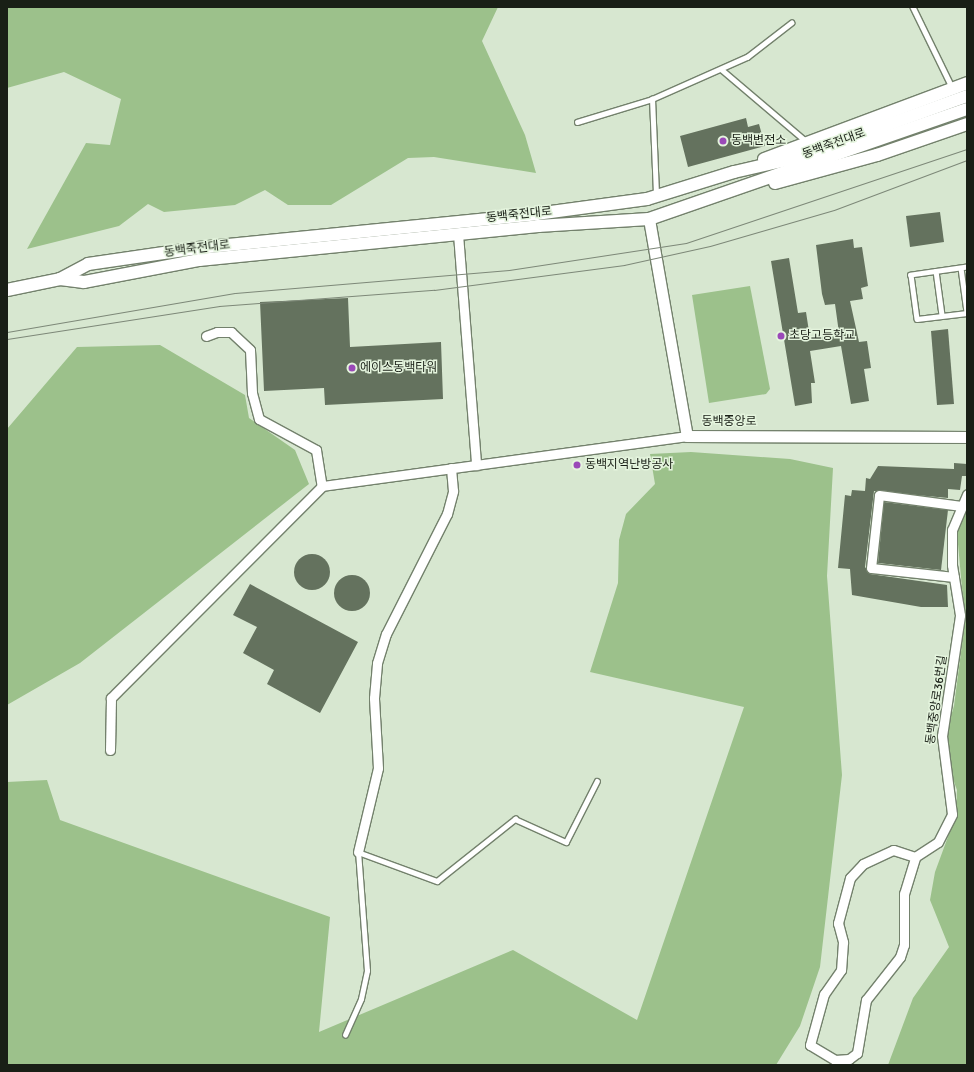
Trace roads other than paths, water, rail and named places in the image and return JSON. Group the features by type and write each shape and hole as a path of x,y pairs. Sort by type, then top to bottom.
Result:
{"main road":[{"path":"734,172 807,142 967,83"},
{"name":"동백죽전대로","path":"7,290 60,279 88,264 198,248 536,214 656,196 734,172 795,158 967,96"},
{"name":"동백죽전대로","path":"60,279 84,282 198,260 458,234 648,219 741,189 967,109"},
{"path":"741,189 802,178 967,124"}],"street":[{"name":"동백중앙로","path":"648,219 687,436 967,437"},
{"path":"458,234 476,465"},
{"path":"206,336 216,332 231,332 250,350 252,393 259,419 316,450 322,486"},
{"path":"110,750 111,698 322,486 687,436"},
{"path":"358,852 378,768 374,692 379,658 386,634 447,514 452,491 451,468"},
{"name":"동백중앙로36번길","path":"915,857 938,842 952,814 942,736 960,615 954,578 952,530 967,494"},
{"path":"954,578 871,568 879,495 961,506"},
{"path":"893,850 915,857 904,894 904,945 900,957 866,1000 857,1053 849,1060 835,1060 810,1045 824,994 841,970 843,942 838,923 850,878 863,864 893,850"}],"lane":[{"path":"913,7 952,89"},
{"path":"577,122 652,99 747,58 791,23"},
{"path":"721,69 807,142"},
{"path":"652,99 656,196"},
{"path":"961,268 967,313 917,319 911,275 967,267"},
{"path":"936,272 942,316"},
{"path":"345,1035 361,999 367,971 358,852 437,881 515,819 566,842 597,781"}],"tram line":[{"path":"7,332 235,293 509,270 686,243 967,149"},
{"path":"7,339 219,306 434,290 624,265 710,246 834,210 967,160"}],"place":[{"name":"동백변전소","path":"723,141"},
{"name":"초당고등학교","path":"781,336"},
{"name":"에이스동백타워","path":"352,368"},
{"name":"동백지역난방공사","path":"577,465"}]}
